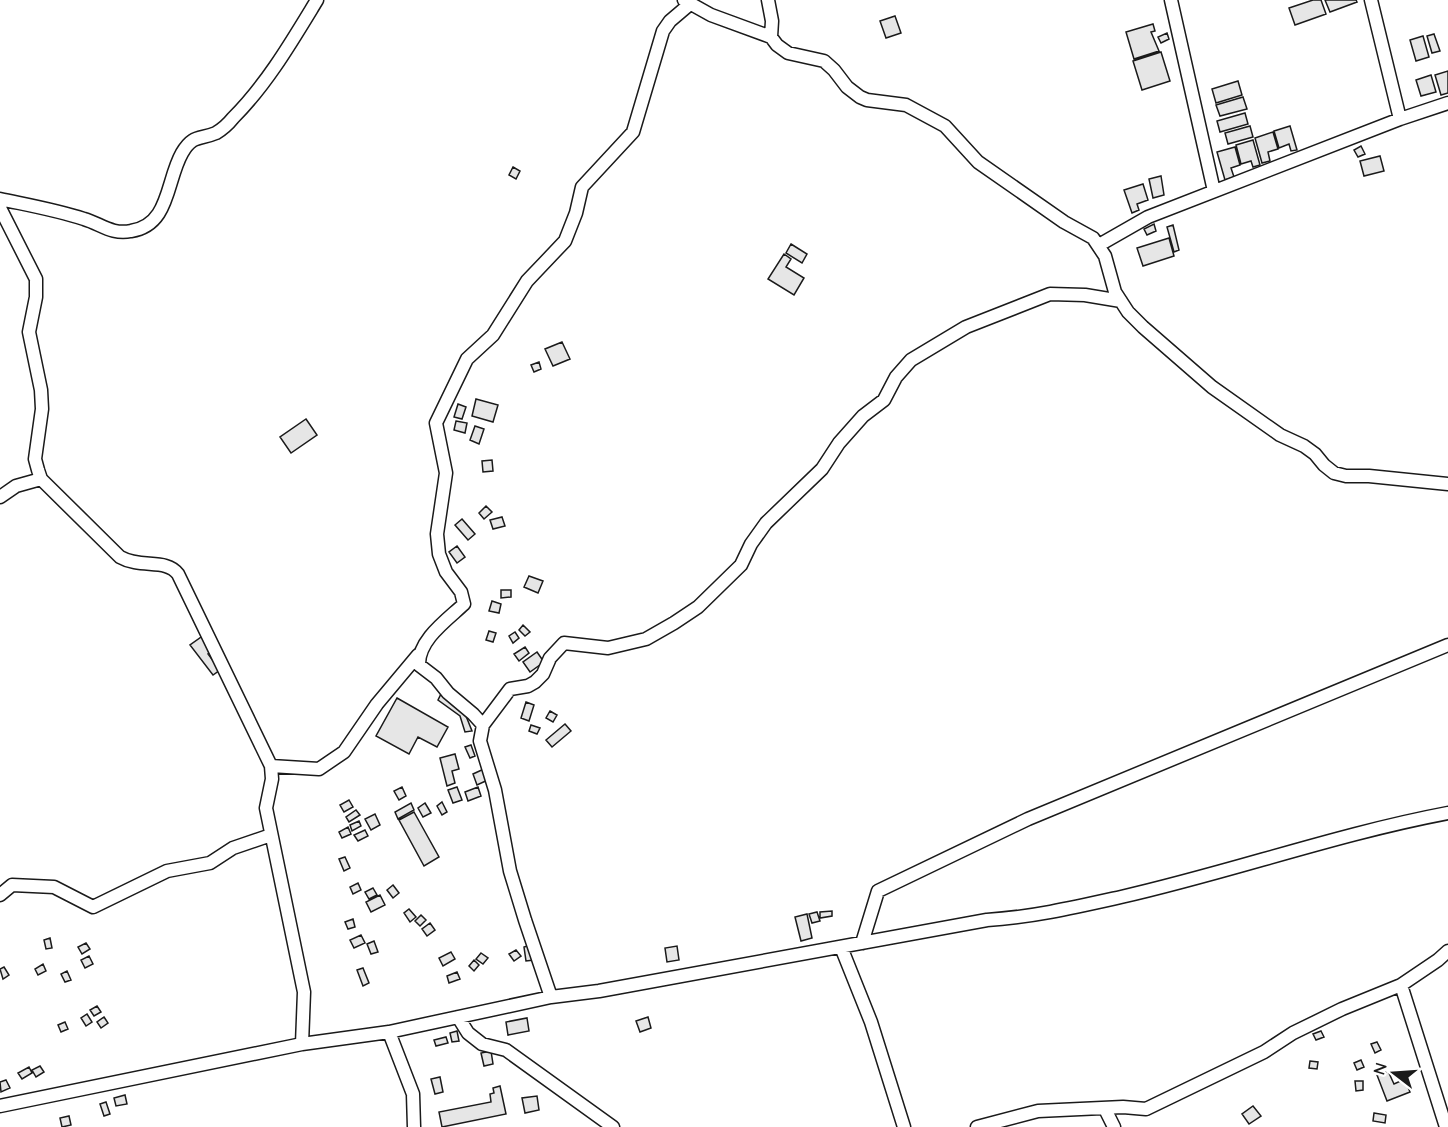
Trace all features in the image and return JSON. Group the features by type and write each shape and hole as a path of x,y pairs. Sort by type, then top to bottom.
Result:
{"street":[{"path":"0,199 86,219 114,232 130,232 152,224 159,215 172,175 188,145 197,137 216,133 233,118 285,54 317,0"},
{"path":"768,0 772,21 771,37"},
{"path":"1171,0 1214,191"},
{"path":"1371,0 1400,119"},
{"path":"271,766 319,769 344,752 377,704 439,627 464,604 461,592 446,572 439,554 437,534 446,473 436,423 467,358 493,335 527,281 565,241 576,213 582,187 633,132 663,31 687,2 711,15 771,37 788,53 824,62 834,70 847,87 860,97 906,105 945,126 978,162 1064,222 1093,238 1105,256 1115,292 1128,312 1143,327 1212,387 1281,435 1304,446 1334,473 1346,476 1448,484"},
{"path":"1099,245 1148,217 1400,119 1448,103"},
{"path":"0,208 36,279 36,297 29,332 41,390 42,409 35,459 41,479 120,557 130,563 165,565 174,568 271,766 272,779 266,808 304,992 302,1044"},
{"path":"551,997 510,870 495,790 480,741 483,725 510,689 528,686 535,682 543,674 550,658 564,643 608,648 646,639 698,607 741,565 751,544 766,523 822,469 839,443 862,416 884,400 896,377 911,360 966,327 1050,294 1085,295 1121,301"},
{"path":"0,497 16,486 41,479"},
{"path":"862,943 878,891 1028,819 1448,645"},
{"path":"418,655 419,665 436,678 448,693 483,725"},
{"path":"0,1106 302,1044 389,1032 551,997 599,991 987,920 1049,913 1163,887 1377,828 1448,813"},
{"path":"0,895 12,885 54,887 93,907 167,871 210,863 232,848 271,835"},
{"path":"842,947 871,1022 904,1127"},
{"path":"977,1127 1038,1111 1123,1107 1146,1109 1264,1052 1293,1033 1342,1009 1401,985 1448,951"},
{"path":"1401,985 1446,1127"},
{"path":"459,1017 468,1033 482,1044 506,1050 613,1127"},
{"path":"389,1032 413,1094 414,1127"},
{"path":"1105,1109 1114,1127"}],"building":[{"path":"1313,0 1321,0 1326,14 1295,25 1289,8"},
{"path":"1325,0 1356,0 1357,2 1330,12"},
{"path":"895,16 901,33 886,38 880,21"},
{"path":"1153,24 1155,31 1151,32 1159,51 1134,59 1126,32"},
{"path":"1167,33 1169,39 1161,43 1158,37"},
{"path":"1434,34 1440,51 1432,53 1427,36"},
{"path":"1423,36 1429,57 1416,61 1410,40"},
{"path":"1161,52 1170,81 1142,90 1133,61"},
{"path":"1448,71 1448,93 1441,95 1435,75"},
{"path":"1431,75 1436,92 1421,96 1416,80"},
{"path":"1238,81 1242,95 1216,103 1212,89"},
{"path":"1243,97 1247,109 1220,116 1216,105"},
{"path":"1245,113 1248,124 1220,132 1217,121"},
{"path":"1250,126 1253,137 1228,144 1225,133"},
{"path":"1290,126 1297,150 1291,151 1289,144 1279,148 1274,131"},
{"path":"1273,132 1278,149 1268,152 1270,161 1262,163 1255,138"},
{"path":"1253,140 1260,165 1253,167 1251,161 1241,164 1236,145"},
{"path":"1361,146 1365,154 1358,157 1354,150"},
{"path":"1235,147 1240,165 1231,168 1234,177 1225,180 1217,152"},
{"path":"1380,156 1384,171 1364,176 1360,161"},
{"path":"513,167 520,171 516,179 509,175"},
{"path":"1161,176 1164,195 1153,198 1149,179"},
{"path":"1143,184 1148,200 1137,204 1139,210 1132,213 1124,190"},
{"path":"1154,224 1156,231 1147,235 1144,229"},
{"path":"1173,225 1179,250 1174,252 1167,227"},
{"path":"1169,238 1174,256 1143,266 1137,248"},
{"path":"791,244 807,254 802,263 786,253"},
{"path":"784,254 791,259 786,267 804,278 794,295 768,279"},
{"path":"562,342 570,359 553,366 545,349"},
{"path":"539,362 541,369 534,372 531,365"},
{"path":"476,399 498,405 493,422 472,416"},
{"path":"458,404 466,407 462,419 454,417"},
{"path":"306,419 317,435 291,453 280,437"},
{"path":"456,421 467,423 465,433 454,430"},
{"path":"475,426 484,429 479,444 470,440"},
{"path":"492,460 493,471 483,472 482,461"},
{"path":"486,506 492,512 484,519 479,513"},
{"path":"502,517 505,526 493,529 490,520"},
{"path":"462,519 475,534 468,540 455,525"},
{"path":"457,546 465,557 457,563 449,552"},
{"path":"529,576 543,581 538,593 524,587"},
{"path":"501,590 511,590 511,597 501,598"},
{"path":"492,601 501,604 499,613 489,611"},
{"path":"523,625 530,632 525,636 519,630"},
{"path":"489,631 496,633 493,642 486,640"},
{"path":"515,632 519,638 513,643 509,636"},
{"path":"204,635 215,649 208,654 220,670 213,675 190,645"},
{"path":"525,647 529,653 519,661 514,654"},
{"path":"537,652 544,662 530,672 523,662"},
{"path":"441,694 464,711 472,731 465,732 460,716 438,700"},
{"path":"397,698 448,727 437,747 418,737 409,754 376,736"},
{"path":"526,702 534,705 529,721 521,718"},
{"path":"550,711 557,715 553,722 546,718"},
{"path":"565,724 571,731 552,747 546,740"},
{"path":"531,725 540,728 537,734 529,731"},
{"path":"471,745 475,756 470,758 465,747"},
{"path":"455,754 459,769 452,771 455,783 447,786 440,758"},
{"path":"486,768 490,779 477,785 473,774"},
{"path":"402,787 406,796 399,800 394,791"},
{"path":"457,787 462,800 453,803 448,790"},
{"path":"478,787 481,796 468,801 465,792"},
{"path":"349,800 353,807 344,812 340,805"},
{"path":"442,802 447,812 442,815 437,806"},
{"path":"411,803 414,810 398,819 395,812"},
{"path":"425,803 431,813 423,817 418,808"},
{"path":"356,810 360,815 349,822 346,817"},
{"path":"414,812 439,857 424,866 399,820"},
{"path":"375,814 380,825 371,830 365,819"},
{"path":"359,821 361,826 352,831 350,825"},
{"path":"348,827 351,834 342,838 339,832"},
{"path":"365,830 368,836 358,841 354,835"},
{"path":"345,857 350,868 344,871 339,859"},
{"path":"358,883 361,890 353,894 350,887"},
{"path":"393,885 399,893 393,898 387,890"},
{"path":"373,888 377,895 369,899 365,892"},
{"path":"380,895 385,905 371,912 366,902"},
{"path":"409,909 416,917 410,922 404,913"},
{"path":"832,911 832,916 820,918 820,912"},
{"path":"817,912 820,921 812,923 809,914"},
{"path":"807,914 812,938 801,941 795,917"},
{"path":"421,915 426,920 420,926 415,921"},
{"path":"353,919 355,927 348,929 345,922"},
{"path":"430,923 435,930 427,936 422,929"},
{"path":"361,935 365,943 354,948 350,940"},
{"path":"50,938 52,948 46,949 44,940"},
{"path":"374,941 378,952 371,954 367,944"},
{"path":"86,943 90,949 82,954 78,947"},
{"path":"531,945 534,960 526,961 524,947"},
{"path":"677,946 679,960 667,962 665,948"},
{"path":"516,950 521,956 514,961 509,954"},
{"path":"451,952 455,959 443,966 439,958"},
{"path":"481,953 488,958 483,964 476,959"},
{"path":"89,956 93,964 85,968 81,960"},
{"path":"474,960 479,965 474,971 469,966"},
{"path":"43,964 46,971 38,975 35,969"},
{"path":"4,967 9,975 3,979 0,969"},
{"path":"363,968 369,983 363,986 357,970"},
{"path":"67,971 71,980 65,982 61,974"},
{"path":"457,972 460,979 449,983 447,976"},
{"path":"97,1006 101,1012 94,1016 90,1010"},
{"path":"87,1014 92,1022 86,1026 81,1018"},
{"path":"104,1017 108,1023 101,1028 97,1022"},
{"path":"648,1017 651,1028 640,1032 636,1021"},
{"path":"527,1018 529,1031 508,1035 506,1022"},
{"path":"65,1022 68,1029 61,1032 58,1025"},
{"path":"457,1031 459,1041 452,1042 450,1033"},
{"path":"1321,1031 1324,1037 1316,1040 1313,1034"},
{"path":"446,1037 448,1043 436,1046 434,1040"},
{"path":"1377,1042 1381,1050 1375,1053 1371,1044"},
{"path":"491,1051 493,1064 484,1066 481,1053"},
{"path":"1361,1060 1364,1067 1357,1070 1354,1063"},
{"path":"1310,1061 1318,1062 1317,1069 1309,1068"},
{"path":"40,1066 44,1072 36,1077 32,1070"},
{"path":"29,1067 32,1073 22,1079 18,1073"},
{"path":"1388,1071 1394,1084 1405,1079 1410,1092 1387,1101 1377,1075"},
{"path":"440,1077 443,1092 435,1094 431,1079"},
{"path":"6,1080 10,1088 1,1092 0,1082"},
{"path":"1355,1081 1363,1081 1363,1090 1356,1091"},
{"path":"500,1086 506,1114 442,1127 439,1112 491,1102 490,1094 494,1093 493,1088"},
{"path":"125,1095 127,1104 116,1106 114,1098"},
{"path":"537,1096 539,1110 525,1113 522,1098"},
{"path":"106,1102 110,1114 104,1116 100,1104"},
{"path":"1253,1106 1261,1116 1249,1124 1242,1114"},
{"path":"1374,1113 1386,1115 1385,1123 1373,1121"},
{"path":"69,1116 71,1125 62,1127 60,1118"}]}
